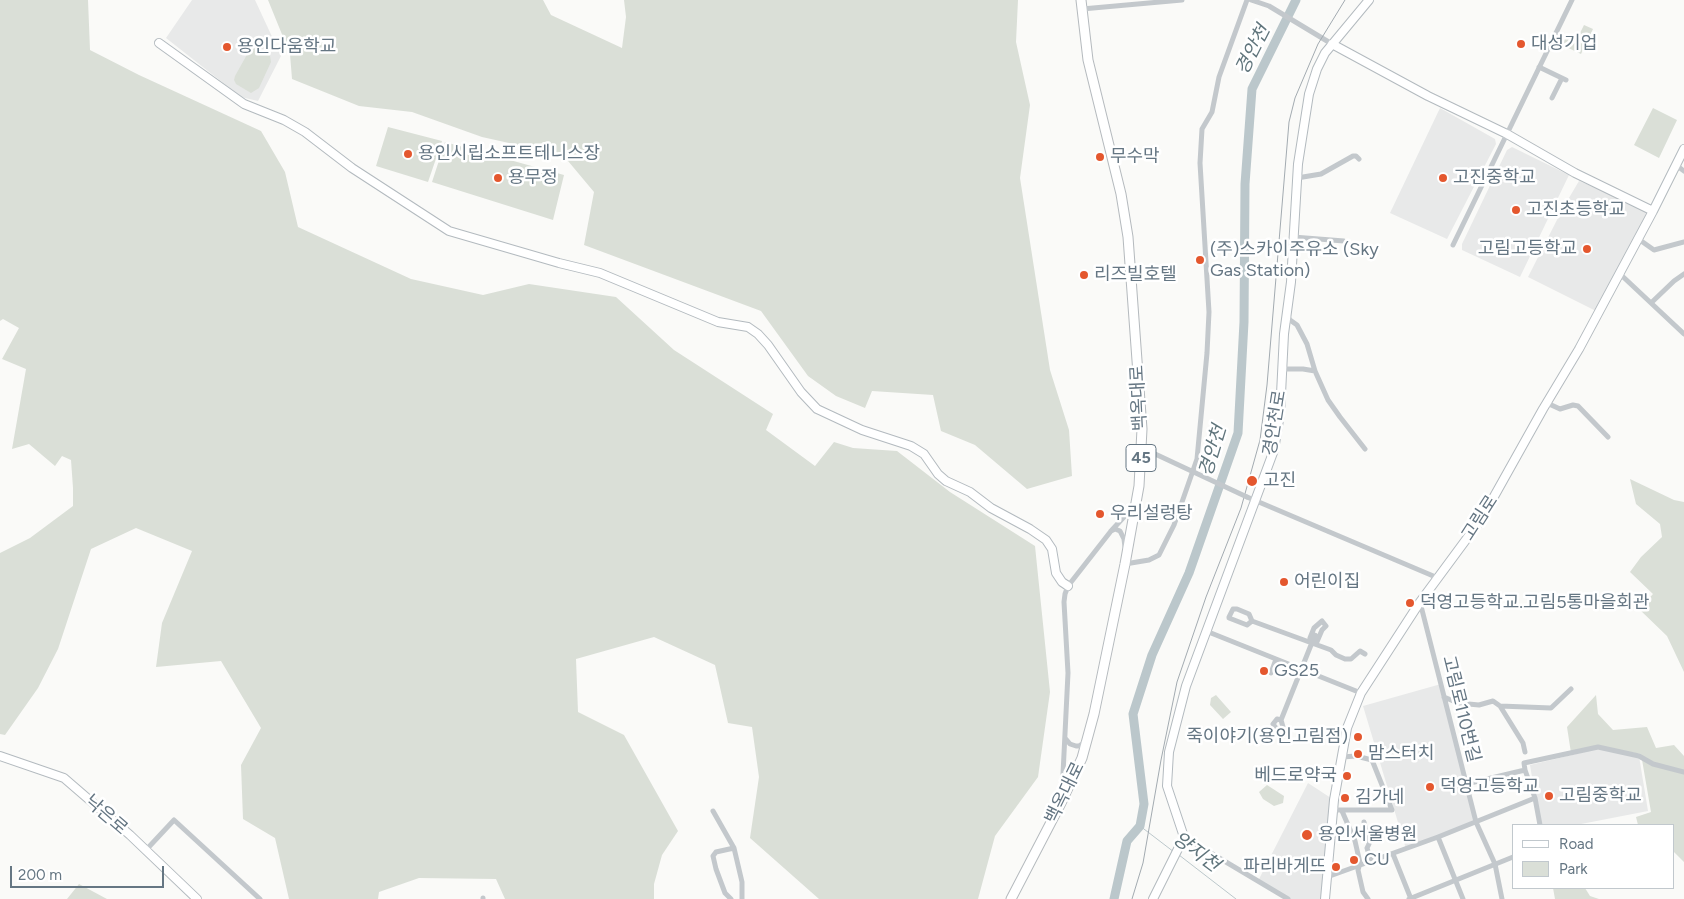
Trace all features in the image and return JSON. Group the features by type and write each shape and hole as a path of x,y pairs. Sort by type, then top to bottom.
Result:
{"main road":[{"name":"백옥대로","path":"1011,899 1082,758 1094,714 1127,554 1137,502 1142,451 1128,237 1121,194 1088,60 1082,4"}],"street":[{"path":"1082,4 1182,0"},
{"path":"1125,564 1149,560 1159,555 1174,525 1197,459 1209,312 1200,163 1202,129 1212,112 1219,77 1247,0"},
{"path":"1252,0 1269,6 1428,96 1507,134 1575,173 1653,211"},
{"name":"경안천로","path":"1182,840 1167,786 1169,752 1186,686 1274,450 1280,414 1297,178 1309,94 1330,42 1369,0"},
{"path":"1453,245 1572,0"},
{"path":"159,43 244,104 284,120 305,132 352,168 448,231 600,273 718,322 748,327 758,334 800,392 817,409 862,430 911,446 924,454 938,474 946,481 970,492 991,508 1046,540 1052,549 1056,573 1062,582 1068,586"},
{"path":"1539,67 1564,79 1552,98"},
{"name":"고림로","path":"1325,899 1334,810 1347,728 1361,693 1420,602 1482,518 1579,349 1684,149"},
{"path":"1297,178 1321,174 1353,156 1359,159"},
{"path":"1676,165 1684,171"},
{"path":"1293,236 1344,241"},
{"path":"1638,238 1654,250 1684,242"},
{"path":"1619,273 1684,334"},
{"path":"1652,303 1674,281 1684,274"},
{"path":"1287,314 1290,320 1297,325 1307,344 1315,371 1332,406 1365,448"},
{"path":"1282,369 1315,371"},
{"path":"1547,403 1560,409 1573,405 1578,406 1608,437"},
{"path":"1142,451 1153,453 1247,497 1438,578"},
{"path":"1061,803 1068,673 1064,602 1068,586 1111,531 1137,502"},
{"path":"1111,531 1116,529 1122,534 1127,554"},
{"name":"고림로110번길","path":"1420,602 1476,822 1495,864 1502,899"},
{"path":"1252,621 1312,642 1331,650 1336,655 1345,659 1351,658 1360,651 1365,654"},
{"path":"1206,631 1361,693"},
{"path":"1281,720 1271,720 1276,728 1280,730 1284,728 1281,720 1315,635"},
{"path":"1271,673 1276,659"},
{"path":"1500,706 1551,708 1571,689"},
{"path":"1444,697 1458,703 1479,705 1493,701 1500,706 1523,743 1525,752"},
{"path":"1065,738 1070,744 1076,746 1083,744 1087,739"},
{"path":"1540,824 1535,798 1524,764 1598,747 1639,756 1652,764 1684,772"},
{"name":"낙은로","path":"0,756 64,778 146,850 197,899"},
{"path":"1334,810 1392,810 1372,760 1356,756 1342,757"},
{"path":"1466,784 1525,770"},
{"path":"1327,877 1438,838 1535,798"},
{"path":"1342,810 1355,841 1360,863 1358,870 1363,892 1368,899"},
{"path":"713,811 734,848 742,882 742,899"},
{"path":"146,850 174,820 260,899"},
{"path":"1364,822 1370,844 1366,848 1371,861"},
{"path":"1438,838 1463,899"},
{"path":"1153,899 1182,840 1288,899"},
{"path":"731,899 716,869 713,856 716,852 734,848"},
{"path":"1392,854 1410,899 1512,857"}],"shaded area":[{"name":"용인다움학교","path":"192,0 255,0 281,56 258,101 241,97 166,38"},
{"name":"고진중학교","path":"1440,108 1495,139 1496,144 1447,239 1390,213"},
{"name":"고진초등학교","path":"1512,147 1569,175 1520,277 1462,250 1462,244 1507,150"},
{"name":"고림고등학교","path":"1579,181 1653,211 1598,312 1528,277"},
{"path":"1441,684 1476,822 1406,849 1363,706"},
{"path":"1597,749 1639,756 1648,811 1581,824 1540,824 1530,765"},
{"path":"1308,783 1334,800 1325,899 1288,899 1258,881"}],"green space":[{"path":"0,0 88,0 90,50 139,75 261,131 285,172 298,227 411,279 483,295 529,284 616,297 674,350 773,414 766,430 815,466 834,442 853,448 897,451 950,492 1035,546 1050,692 1038,777 995,836 978,899 819,899 750,838 759,777 752,727 728,723 715,665 654,637 576,659 578,712 624,735 678,831 662,855 654,884 654,899 505,899 496,879 419,878 379,892 378,899 289,899 275,838 243,819 241,765 261,728 221,661 156,667 162,623 192,551 136,528 91,549 58,649 38,688 5,735 0,734 0,553 30,538 73,506 73,488 71,460 62,456 55,466 29,444 12,449 26,369 2,359 19,328 3,319 0,321"},
{"path":"268,0 543,0 551,15 622,48 626,17 624,0 1018,0 1016,42 1030,105 1020,178 1050,370 1069,430 1072,476 1027,489 975,445 941,431 933,395 872,391 865,408 836,396 808,376 761,311 584,245 594,192 563,155 482,137 412,112 359,106 292,79 290,54"},
{"path":"1584,25 1593,29 1581,54 1562,45 1567,35 1577,39"},
{"path":"255,48 270,56 271,62 259,88 251,93 236,84 234,80 249,51"},
{"path":"1653,108 1677,120 1659,158 1634,145"},
{"name":"용인시립소프트테니스장","path":"388,127 442,141 428,182 376,166"},
{"name":"용무정","path":"445,142 564,175 553,220 432,182"},
{"path":"1630,479 1674,500 1684,502 1684,672 1667,636 1639,609 1653,594 1630,572 1641,557 1662,537 1660,524 1636,504"},
{"path":"1216,695 1231,712 1223,719 1210,705 1211,698"},
{"path":"1596,695 1598,714 1613,730 1647,727 1656,748 1674,745 1684,756 1684,862 1674,852 1674,824 1638,824 1636,817 1651,812 1641,754 1598,747 1571,753 1567,727"},
{"path":"1267,785 1284,796 1283,803 1274,806 1263,799 1259,792"},
{"path":"79,884 107,899 67,899"},
{"path":"1553,889 1586,889 1590,896 1599,899 1555,899"}],"waterway":[{"name":"경안천","path":"1114,899 1127,841 1140,826 1144,804 1133,714 1152,655 1189,573 1238,433 1244,322 1245,184 1252,89 1296,0"},
{"name":"양지천","path":"1140,826 1174,852"},
{"name":"양지천","path":"1179,855 1236,899"}],"tram line":[{"path":"1132,899 1143,863 1177,682 1206,597 1241,508 1260,440 1267,385 1289,122 1295,98 1318,44 1345,0"}],"place":[{"name":"대성기업","path":"1521,44"},
{"name":"용인다움학교","path":"227,47"},
{"name":"용인시립소프트테니스장","path":"408,154"},
{"name":"무수막","path":"1100,157"},
{"name":"용무정","path":"498,178"},
{"name":"고진중학교","path":"1443,178"},
{"name":"고진초등학교","path":"1516,210"},
{"name":"고림고등학교","path":"1587,249"},
{"name":"(주)스카이주유소 (Sky Gas Station)","path":"1200,260"},
{"name":"리즈빌호텔","path":"1084,275"},
{"name":"고진","path":"1252,481"},
{"name":"우리설렁탕","path":"1100,514"},
{"name":"어린이집","path":"1284,582"},
{"name":"덕영고등학교.고림5통마을회관","path":"1410,603"},
{"name":"GS25","path":"1264,671"},
{"name":"죽이야기(용인고림점)","path":"1358,737"},
{"name":"맘스터치","path":"1358,754"},
{"name":"베드로약국","path":"1347,776"},
{"name":"덕영고등학교","path":"1430,787"},
{"name":"고림중학교","path":"1549,796"},
{"name":"김가네","path":"1345,798"},
{"name":"용인서울병원","path":"1307,835"},
{"name":"CU","path":"1354,860"},
{"name":"파리바게뜨","path":"1336,867"}]}
